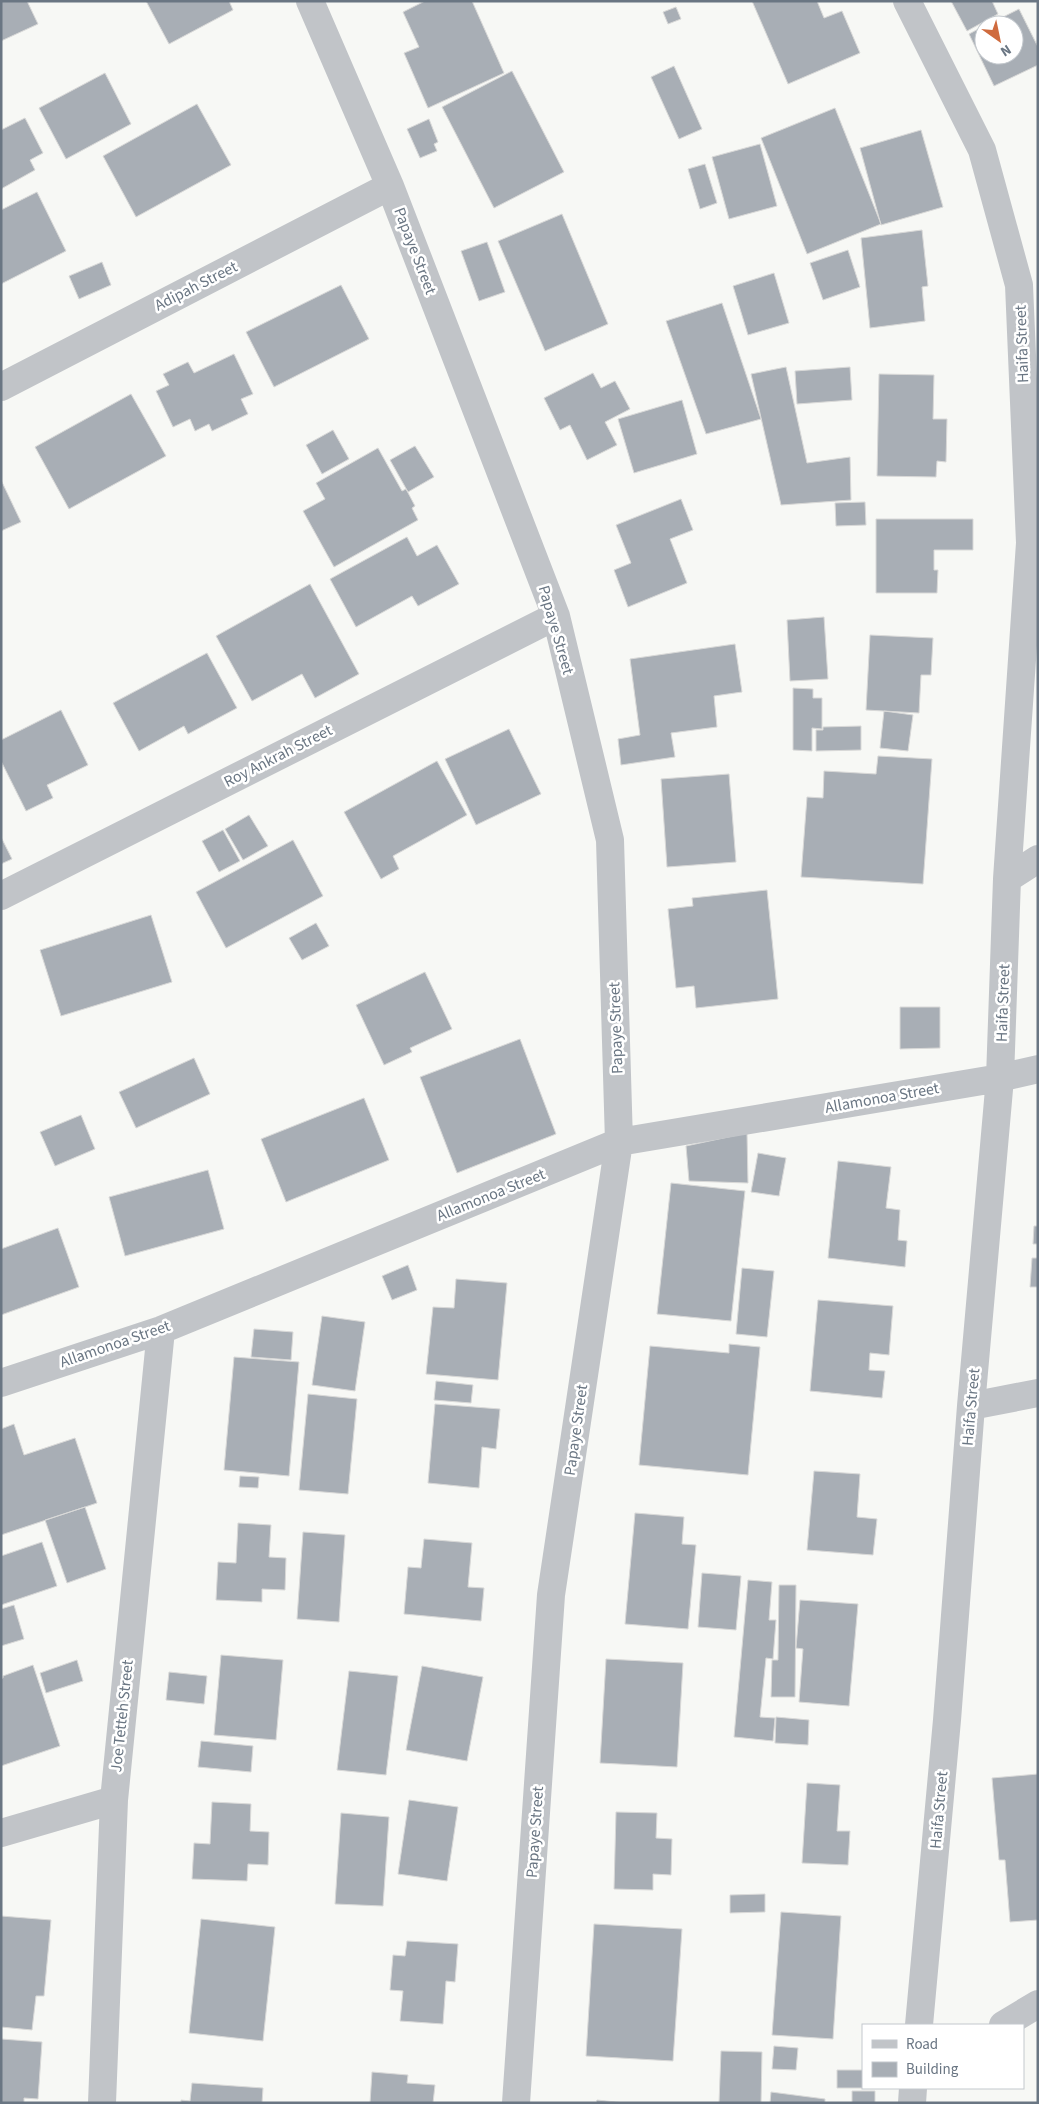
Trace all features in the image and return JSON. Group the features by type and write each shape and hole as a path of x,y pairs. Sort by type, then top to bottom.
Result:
{"street":[{"name":"Papaye Street","path":"310,1 390,186 556,616 610,840 619,1142 551,1595 516,2103"},
{"name":"Haifa Street","path":"907,1 982,150 1029,280 1030,543 1007,879 1000,1078 971,1406 947,1720 919,2024"},
{"name":"Adipah Street","path":"1,387 390,186"},
{"name":"Roy Ankrah Street","path":"1,896 556,616"},
{"path":"1007,879 1038,860"},
{"name":"Allamonoa Street","path":"1,1383 161,1330 619,1142 1000,1078 1038,1069"},
{"name":"Joe Tetteh Street","path":"102,2103 114,1800 161,1330"},
{"path":"971,1406 1038,1393"},
{"path":"1,1833 114,1800"},
{"path":"1005,2024 1038,2004"},
{"path":"912,2103 913,2089"}],"building":[{"path":"1,1 27,1 38,24 1,41"},
{"path":"146,1 229,1 233,10 169,44"},
{"path":"425,1 472,1 504,73 428,108 404,53 419,47 403,12"},
{"path":"752,1 817,1 824,18 842,11 860,53 788,84"},
{"path":"951,1 992,1 998,14 974,15 974,27 967,31"},
{"path":"676,7 681,19 668,24 663,12"},
{"path":"1019,9 1022,15 1007,15"},
{"path":"1024,19 1038,47 1038,65 994,86 984,65 1024,65"},
{"path":"974,31 974,44 969,34"},
{"path":"674,66 702,129 679,139 651,77"},
{"path":"512,71 564,172 494,208 442,107"},
{"path":"105,73 131,124 66,159 39,108"},
{"path":"197,104 231,165 136,217 103,156"},
{"path":"835,108 881,224 807,254 761,138"},
{"path":"25,118 43,153 30,160 35,170 1,189 1,130"},
{"path":"429,119 438,142 434,144 437,151 420,158 407,129"},
{"path":"921,130 943,207 881,225 860,148"},
{"path":"760,144 777,206 729,219 712,157"},
{"path":"705,164 717,203 700,209 688,169"},
{"path":"37,192 66,251 1,284 1,210"},
{"path":"562,214 608,324 545,351 498,241"},
{"path":"922,230 928,286 922,287 925,321 870,328 861,238"},
{"path":"487,242 505,292 479,301 461,251"},
{"path":"848,250 860,287 823,300 810,263"},
{"path":"102,262 111,285 79,299 69,276"},
{"path":"774,273 789,323 748,335 733,286"},
{"path":"341,285 369,339 274,387 246,332"},
{"path":"722,303 761,419 706,434 666,321"},
{"path":"234,354 253,394 241,399 248,414 212,431 209,424 195,431 190,419 173,427 156,391 169,385 163,374 188,362 194,373"},
{"path":"786,367 807,463 850,457 851,500 781,505 751,374"},
{"path":"850,367 852,400 797,404 795,371"},
{"path":"593,373 601,388 615,381 630,409 605,422 617,445 587,460 570,425 560,430 544,398"},
{"path":"879,374 934,375 933,419 947,419 946,462 937,461 936,477 877,476"},
{"path":"131,394 166,456 69,509 35,447"},
{"path":"682,400 697,454 634,473 618,419"},
{"path":"333,430 349,459 322,474 306,445"},
{"path":"415,446 434,477 408,492 390,460"},
{"path":"378,448 402,491 406,489 415,506 412,508 418,520 334,567 303,511 325,499 316,483"},
{"path":"1,480 21,522 1,531"},
{"path":"681,499 693,530 670,539 687,583 628,607 614,570 631,563 616,525"},
{"path":"865,502 866,525 836,526 835,503"},
{"path":"876,519 973,519 973,550 934,550 934,570 938,570 937,593 876,593"},
{"path":"407,537 417,556 437,545 459,584 418,606 412,596 356,627 330,579"},
{"path":"310,584 359,674 315,698 302,674 252,701 216,636"},
{"path":"824,617 828,679 790,681 787,620"},
{"path":"870,635 933,638 931,675 921,675 919,713 866,710"},
{"path":"735,644 742,692 714,696 717,727 671,733 675,757 621,765 618,739 640,735 630,659"},
{"path":"207,653 237,708 188,734 184,726 139,751 113,703"},
{"path":"793,688 813,689 813,698 822,698 822,729 812,728 812,751 793,750"},
{"path":"61,710 88,765 47,785 53,798 26,811 1,761 1,740"},
{"path":"884,711 913,715 908,751 880,748"},
{"path":"861,726 861,750 816,751 816,730 823,730 823,727"},
{"path":"509,729 541,794 476,825 445,759"},
{"path":"878,756 932,759 923,884 801,877 807,797 823,798 824,771 876,774"},
{"path":"437,761 467,815 393,856 399,869 381,879 344,812"},
{"path":"729,774 736,862 667,867 661,779"},
{"path":"249,815 268,846 243,860 225,829"},
{"path":"223,830 240,861 219,872 202,841"},
{"path":"1,837 12,859 1,864"},
{"path":"293,840 323,896 226,948 196,892"},
{"path":"767,890 778,999 696,1008 694,986 676,988 668,909 693,906 692,898"},
{"path":"151,915 172,982 61,1016 40,950"},
{"path":"316,923 329,946 302,960 289,938"},
{"path":"425,972 452,1029 410,1048 412,1052 384,1065 356,1005"},
{"path":"900,1007 940,1007 940,1048 900,1049"},
{"path":"520,1039 556,1134 457,1173 420,1077"},
{"path":"194,1058 210,1094 136,1128 119,1092"},
{"path":"364,1098 389,1160 286,1202 261,1139"},
{"path":"81,1115 95,1149 55,1166 40,1132"},
{"path":"747,1133 748,1183 689,1181 686,1146"},
{"path":"758,1153 786,1158 779,1196 751,1192"},
{"path":"838,1161 891,1167 886,1208 900,1210 898,1240 907,1241 905,1267 828,1258"},
{"path":"208,1170 224,1229 125,1256 109,1197"},
{"path":"671,1183 745,1191 731,1321 657,1314"},
{"path":"1034,1226 1038,1226 1038,1244 1033,1244"},
{"path":"58,1228 79,1287 1,1315 1,1249"},
{"path":"1032,1258 1038,1258 1038,1287 1030,1287"},
{"path":"408,1265 417,1290 392,1300 382,1276"},
{"path":"742,1268 774,1271 767,1337 736,1334"},
{"path":"456,1279 507,1283 498,1380 426,1374 433,1307 454,1308"},
{"path":"818,1300 893,1306 889,1355 870,1353 869,1370 885,1371 882,1398 810,1391"},
{"path":"322,1316 365,1322 355,1391 312,1385"},
{"path":"254,1329 293,1332 291,1360 251,1357"},
{"path":"729,1344 760,1347 748,1475 639,1465 650,1346 729,1353"},
{"path":"234,1357 299,1362 289,1476 224,1470"},
{"path":"436,1381 473,1385 471,1403 434,1400"},
{"path":"308,1394 357,1399 348,1494 299,1490"},
{"path":"435,1404 500,1409 496,1449 482,1447 479,1488 428,1483"},
{"path":"14,1424 24,1455 75,1438 97,1503 1,1535 1,1429"},
{"path":"814,1471 860,1474 857,1517 877,1519 873,1555 807,1550"},
{"path":"240,1476 259,1477 258,1488 239,1487"},
{"path":"85,1507 106,1569 67,1583 45,1520"},
{"path":"635,1513 684,1517 682,1544 696,1545 688,1629 625,1624"},
{"path":"238,1523 271,1525 269,1557 286,1558 285,1590 262,1589 262,1602 216,1600 218,1562 236,1563"},
{"path":"303,1532 345,1535 339,1622 297,1619"},
{"path":"424,1539 472,1543 468,1587 484,1588 481,1621 404,1614 408,1567 421,1568"},
{"path":"42,1542 57,1586 1,1605 1,1556"},
{"path":"702,1573 741,1576 736,1630 698,1627"},
{"path":"748,1580 772,1582 769,1620 776,1620 773,1659 766,1658 760,1717 775,1718 773,1741 734,1737"},
{"path":"779,1585 796,1585 795,1697 771,1697 772,1660 778,1660"},
{"path":"800,1600 858,1604 849,1706 799,1702 803,1649 796,1648"},
{"path":"14,1605 24,1639 1,1646 1,1609"},
{"path":"221,1655 283,1660 276,1740 214,1735"},
{"path":"606,1659 683,1663 677,1767 600,1763"},
{"path":"77,1660 83,1681 46,1693 40,1673"},
{"path":"33,1665 60,1746 1,1766 1,1679 3,1676"},
{"path":"422,1666 483,1677 467,1761 406,1750"},
{"path":"349,1671 398,1676 386,1775 337,1770"},
{"path":"169,1672 207,1676 204,1704 166,1700"},
{"path":"776,1717 809,1720 808,1745 775,1743"},
{"path":"201,1741 253,1746 251,1772 198,1767"},
{"path":"1038,1774 1038,1920 1010,1922 1005,1860 999,1860 992,1778"},
{"path":"807,1783 840,1785 837,1831 850,1831 848,1865 802,1863"},
{"path":"409,1800 458,1807 447,1881 398,1874"},
{"path":"212,1802 251,1804 250,1831 269,1832 268,1865 248,1864 247,1881 192,1879 194,1843 210,1844"},
{"path":"616,1812 657,1813 656,1838 672,1839 671,1875 653,1874 653,1890 614,1889"},
{"path":"341,1813 389,1817 383,1906 335,1904"},
{"path":"765,1894 765,1912 730,1913 730,1895"},
{"path":"781,1912 841,1916 833,2039 772,2035"},
{"path":"1,1916 51,1920 44,1996 36,1996 32,2030 1,2027"},
{"path":"201,1919 275,1927 263,2041 189,2033"},
{"path":"594,1924 682,1929 673,2061 586,2056"},
{"path":"407,1941 458,1944 455,1982 446,1981 443,2024 400,2021 403,1991 390,1990 393,1955 405,1956"},
{"path":"1,2039 42,2042 38,2099 24,2098 24,2103 1,2103"},
{"path":"774,2046 798,2048 796,2070 772,2069"},
{"path":"721,2051 762,2052 761,2103 719,2103"},
{"path":"837,2070 862,2070 862,2088 837,2088"},
{"path":"372,2072 408,2075 407,2083 435,2085 433,2103 370,2103"},
{"path":"192,2083 263,2088 262,2103 181,2103 181,2100 190,2101"},
{"path":"852,2091 875,2091 875,2103 852,2103"},
{"path":"771,2092 825,2099 825,2103 770,2103"},
{"path":"597,2100 625,2103 596,2103"}]}
